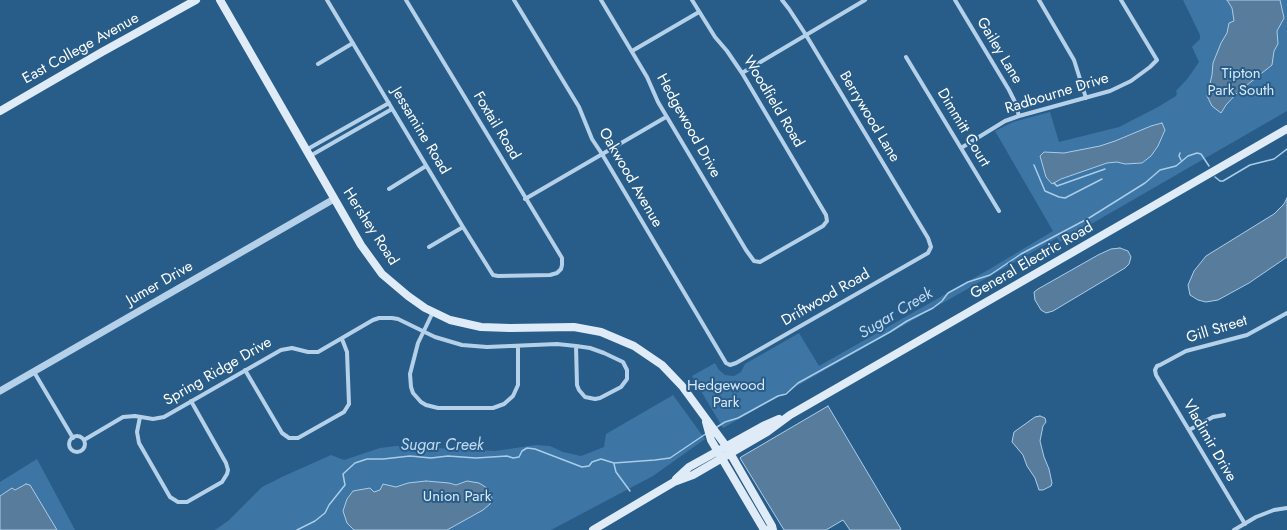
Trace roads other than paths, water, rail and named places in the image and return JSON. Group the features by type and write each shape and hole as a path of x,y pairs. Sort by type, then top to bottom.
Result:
{"main road":[{"name":"East College Avenue","path":"0,111 196,0"},
{"name":"Hershey Road","path":"220,0 361,245 382,274 408,296 433,312 450,320 481,326 510,328 574,327 601,332 634,346 662,365 682,386 720,436 773,530"},
{"name":"General Electric Road","path":"593,530 674,482 693,475 767,432 790,415 1287,129"},
{"name":"General Electric Road","path":"674,482 689,467 718,450 763,426 790,415"},
{"name":"Hershey Road","path":"704,416 712,440 763,528 766,530"}],"street":[{"name":"Jessamine Road","path":"327,0 493,275"},
{"name":"Foxtail Road","path":"406,0 562,258 561,269 557,273 550,275 493,275"},
{"name":"Oakwood Avenue","path":"514,0 579,107 592,139 726,363 730,364"},
{"name":"Hedgewood Drive","path":"601,0 647,76 666,117 746,250 755,262"},
{"name":"Woodfield Road","path":"692,0 714,37 727,51 742,73 826,215 827,220 823,226 762,261 755,262"},
{"name":"Berrywood Lane","path":"782,0 806,35 928,238 931,248"},
{"path":"742,73 865,0"},
{"name":"Gailey Lane","path":"955,0 1009,90 1020,116"},
{"path":"1039,0 1074,60 1086,98"},
{"name":"Radbourne Drive","path":"960,148 1005,121 1110,91 1142,74 1157,60 1121,0"},
{"path":"632,51 699,12"},
{"path":"318,64 353,44"},
{"name":"Dimmitt Court","path":"906,58 999,212"},
{"path":"308,153 342,130 389,103"},
{"path":"308,153 345,136 392,109"},
{"path":"525,199 666,117"},
{"path":"342,130 345,136"},
{"path":"389,189 426,166"},
{"name":"Jumer Drive","path":"0,391 334,198"},
{"path":"429,247 463,227"},
{"name":"Driftwood Road","path":"730,364 736,364 928,253 931,248"},
{"path":"433,312 418,343 410,374 411,387 417,398 432,408 493,408 509,401 518,385 518,346"},
{"name":"Gill Street","path":"1155,370 1157,366 1186,351 1246,335 1287,313"},
{"name":"Spring Ridge Drive","path":"84,440 123,418 134,416 159,419 281,350 292,348 308,352 318,352 373,320 385,318 398,319 423,332 448,342 462,345 487,347 557,344 576,346 604,353 623,362 627,370 627,379 624,384 600,398 590,398 582,394 578,385 576,346"},
{"path":"246,370 282,433 289,438 298,438 344,412 349,404 347,352 342,338"},
{"name":"Vladimir Drive","path":"1155,370 1156,375 1245,524"},
{"path":"34,372 73,438"},
{"path":"140,417 137,432 139,443 170,497 178,502 187,502 222,482 228,470 226,463 191,402"},
{"path":"1189,430 1213,417 1224,415"},
{"path":"78,437 84,440 84,448 81,451 76,452 71,450 69,445 73,438 78,437"},
{"path":"1234,530 1256,517 1274,510 1287,508"}],"waterway":[{"name":"Sugar Creek","path":"1215,177 1220,181 1223,181 1250,165 1274,159 1287,149"},
{"name":"Sugar Creek","path":"1180,153 1179,156 1181,160"},
{"name":"Sugar Creek","path":"717,427 725,422 738,418 778,396 786,394 798,383 907,321 933,308 942,301 948,293 968,282 990,275 1021,254 1089,218 1145,183 1160,170 1176,166 1188,156 1197,153 1201,154 1209,166"},
{"path":"1034,165 1045,191 1059,197 1065,198 1102,179"},
{"path":"1054,183 1057,186 1105,169"},
{"name":"Sugar Creek","path":"297,530 315,521 325,513 329,505 345,485 343,474 355,463 367,459 410,456 431,458 448,456 476,458 507,456 513,458 519,457 522,451 527,448 535,449 582,467 589,466 592,462 601,459 614,463 670,458 707,433"},
{"name":"Sugar Creek","path":"614,464 616,472 630,491"}],"park label":[{"name":"Tipton Park South","path":"1241,82"},
{"name":"Hedgewood Park","path":"726,394"},
{"name":"Union Park","path":"457,497"}]}
